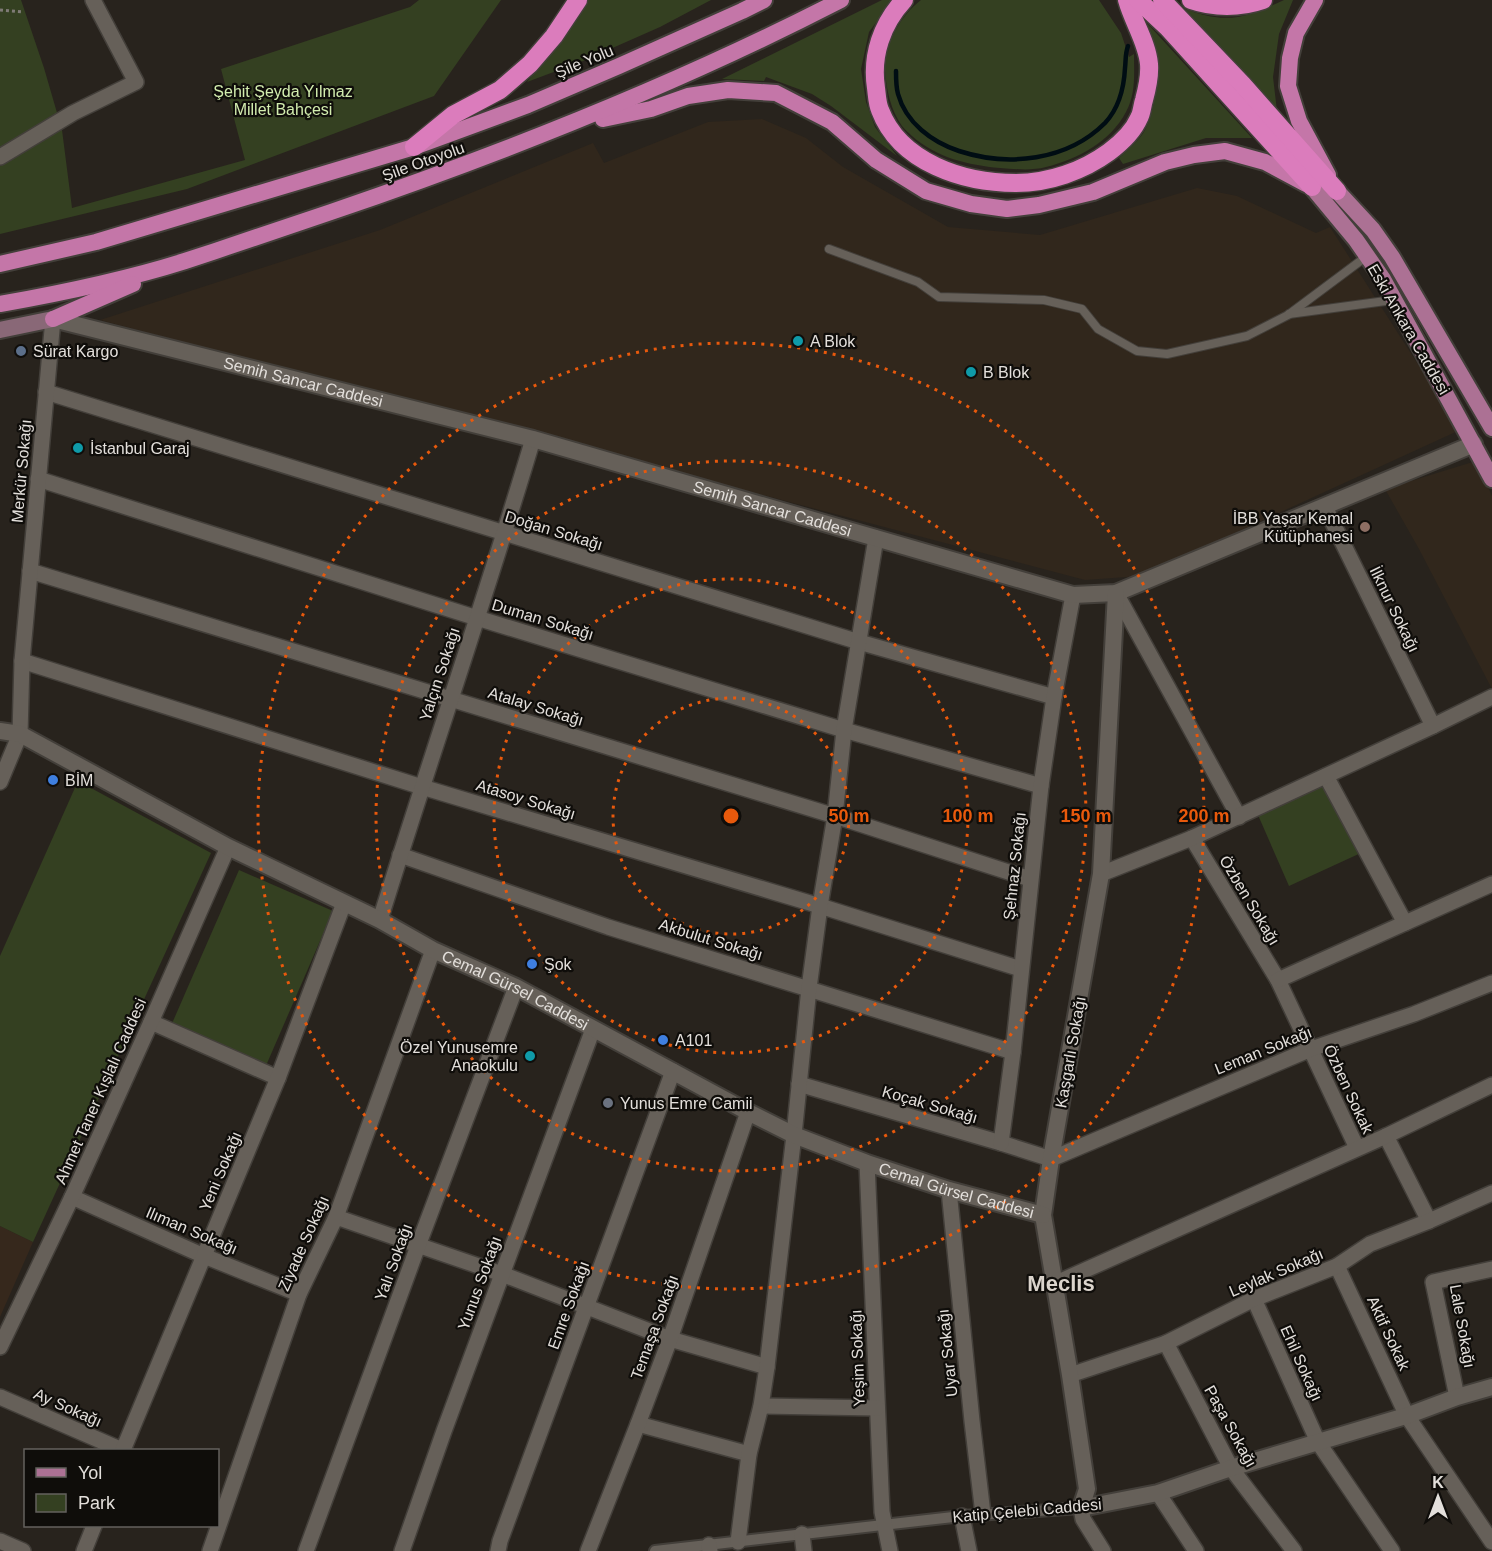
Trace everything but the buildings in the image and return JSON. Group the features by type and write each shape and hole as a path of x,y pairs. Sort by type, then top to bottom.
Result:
{"highway":[{"path":"414,147 453,115 500,90 530,64 554,36 578,0"},
{"name":"Şile Yolu","path":"414,147 548,96 764,0"},
{"name":"Şile Otoyolu","path":"0,304 69,292 183,262 423,181 570,125 678,79 841,0"},
{"path":"904,0 884,27 876,51 874,78 879,110 895,136 919,158 948,172 985,180 1017,183 1046,180 1074,172 1097,161 1123,141 1139,118 1147,88 1149,64 1142,38 1127,0"},
{"path":"1138,0 1168,28 1312,187"},
{"path":"1162,0 1243,85 1337,191"},
{"path":"1191,0 1206,5 1240,6 1263,0"},
{"path":"1315,0 1296,33 1290,58 1288,86 1299,121 1337,191"},
{"path":"570,125 651,109 688,96 728,90 776,93 831,122 876,160 926,191 971,204 1007,208 1039,205 1093,192 1165,162 1226,151 1265,162 1312,187"},
{"name":"Şile Otoyolu","path":"0,264 96,242 414,147"},
{"path":"53,319 183,262"}],"main road":[{"name":"Eski Ankara Caddesi","path":"1312,187 1356,240 1383,279 1492,479"},
{"name":"Eski Ankara Caddesi","path":"1337,191 1373,230 1392,257 1492,428"},
{"path":"0,330 53,319"}],"street":[{"path":"0,156 73,113 136,82 93,0"},
{"name":"Merkür Sokağı","path":"20,734 22,661 53,319"},
{"name":"Semih Sancar Caddesi","path":"53,319 534,439 1073,595 1116,593 1474,444"},
{"name":"Doğan Sokağı","path":"46,392 859,642 1054,697"},
{"name":"Yalçın Sokağı","path":"380,920 534,439"},
{"name":"Duman Sokağı","path":"38,478 477,618 844,730 1041,786"},
{"name":"İlknur Sokağı","path":"1325,507 1433,726"},
{"path":"738,1542 749,1454 761,1406 767,1367 809,988 835,816 844,730 876,538"},
{"name":"Atalay Sokağı","path":"30,571 835,816 1030,879"},
{"path":"1116,593 1239,817"},
{"name":"Kaşgarlı Sokağı","path":"1081,1508 1087,1489 1043,1215 1101,874 1116,593"},
{"name":"Şehnaz Sokağı","path":"1001,1143 1041,786 1054,697 1073,595"},
{"name":"Atasoy Sokağı","path":"22,661 422,787 820,906 1021,969"},
{"path":"1101,874 1239,817 1492,697"},
{"name":"Cemal Gürsel Caddesi","path":"0,731 20,734 228,847 380,920 433,950 516,987 794,1135 867,1163 949,1190 1043,1215"},
{"path":"0,782 20,734"},
{"path":"1326,776 1405,923"},
{"name":"Özben Sokağı","path":"1192,838 1278,980"},
{"name":"Ahmet Taner Kışlalı Caddesi","path":"0,1347 72,1197 228,847"},
{"name":"Akbulut Sokağı","path":"400,855 609,927 1013,1052"},
{"path":"1278,980 1492,884"},
{"name":"Yeni Sokağı","path":"123,1449 278,1078 344,903"},
{"name":"Ziyade Sokağı","path":"219,1525 299,1294 336,1217 433,950"},
{"name":"Özben Sokak","path":"1278,980 1357,1148"},
{"name":"Leman Sokağı","path":"1051,1159 1311,1049 1414,1014 1492,983"},
{"name":"Yalı Sokağı","path":"306,1551 516,987"},
{"path":"151,1022 278,1078"},
{"name":"Yunus Sokağı","path":"402,1551 592,1029"},
{"name":"Emre Sokağı","path":"498,1551 673,1071"},
{"name":"Koçak Sokağı","path":"799,1084 1051,1159"},
{"path":"1054,1284 1386,1136 1492,1085"},
{"name":"Temaşa Sokağı","path":"588,1551 670,1339 748,1112"},
{"path":"1386,1136 1429,1221"},
{"name":"Yeşim Sokağı","path":"867,1163 882,1512 890,1551"},
{"name":"Uyar Sokağı","path":"949,1190 983,1514"},
{"name":"Leylak Sokağı","path":"1070,1376 1166,1343 1254,1299 1337,1266 1370,1244 1492,1193"},
{"name":"Ilıman Sokağı","path":"72,1197 204,1256 299,1294"},
{"path":"336,1217 502,1274 670,1339 767,1367"},
{"name":"Aktif Sokak","path":"1337,1266 1407,1416 1492,1542"},
{"name":"Lale Sokağı","path":"1457,1397 1433,1282 1492,1269"},
{"name":"Ehil Sokağı","path":"1254,1299 1318,1442 1392,1551"},
{"name":"Paşa Sokağı","path":"1166,1343 1231,1468 1294,1551"},
{"name":"Katip Çelebi Caddesi","path":"655,1551 710,1548 738,1542 962,1516 1081,1508 1158,1493 1231,1468 1407,1416 1457,1397 1492,1387"},
{"name":"Ay Sokağı","path":"0,1397 121,1449"},
{"path":"761,1406 877,1408"},
{"path":"638,1424 749,1454"},
{"path":"1158,1493 1196,1551"},
{"path":"1081,1508 1083,1519 1103,1551"},
{"path":"962,1516 969,1551"},
{"path":"84,1551 94,1527"},
{"name":"Ziyade Sokağı","path":"210,1551 218,1527"},
{"path":"802,1534 804,1551"},
{"path":"0,1541 23,1551"}],"lane":[{"path":"829,249 918,282 939,297 1044,300 1082,309 1098,329 1137,351 1167,354 1247,336 1288,315 1367,256"},
{"path":"1288,315 1395,300"}],"path":[{"path":"0,10 23,12"}],"shaded area":[{"path":"762,119 806,138 843,167 948,227 1040,235 1197,188 1237,196 1316,233 1330,227 1460,430 1141,576 1085,580 100,320 380,230 593,143 604,163 708,122"},
{"path":"1476,461 1492,496 1492,689 1385,489"},
{"path":"0,1226 33,1242 0,1317"}],"green space":[{"name":"Şehit Şeyda Yılmaz Millet Bahçesi","path":"0,0 21,0 62,130 72,208 245,160 221,69 410,7 419,0 501,0 434,96 187,189 0,234"},
{"path":"586,0 711,0 660,27 583,61 527,82 577,19"},
{"path":"882,0 893,0 869,32 861,69 866,102 875,127 897,156 812,94 766,77 764,81 722,79"},
{"path":"921,0 1099,0 1121,33 1129,57 1134,54 1133,91 1126,112 1111,132 1092,148 1058,164 1040,168 1017,169 976,165 932,150 912,136 898,120 890,100 885,70 888,50 895,31 913,6"},
{"path":"1284,0 1293,0 1279,34 1273,77 1277,111 1182,8 1202,15 1224,18 1251,14"},
{"path":"1147,23 1252,138 1206,138 1123,164 1119,158 1143,134 1154,102 1157,58"},
{"path":"78,781 211,853 33,1242 0,1226 0,956"},
{"path":"1326,785 1363,852 1289,886 1258,815"},
{"path":"239,870 333,911 265,1068 170,1028"}],"waterway":[{"path":"896,71 898,94 907,114 930,137 959,151 978,156 997,159 1036,157 1073,146 1090,136 1110,117 1122,90 1128,46"}],"place":[{"name":"A Blok","path":"798,341"},
{"name":"Sürat Kargo","path":"21,351"},
{"name":"B Blok","path":"971,372"},
{"name":"İstanbul Garaj","path":"78,448"},
{"name":"İBB Yaşar Kemal Kütüphanesi","path":"1365,527"},
{"name":"BİM","path":"53,780"},
{"name":"Şok","path":"532,964"},
{"name":"A101","path":"663,1040"},
{"name":"Özel Yunusemre Anaokulu","path":"530,1056"},
{"name":"Yunus Emre Camii","path":"608,1103"}],"district":[{"name":"Meclis","path":"1061,1283"}]}
